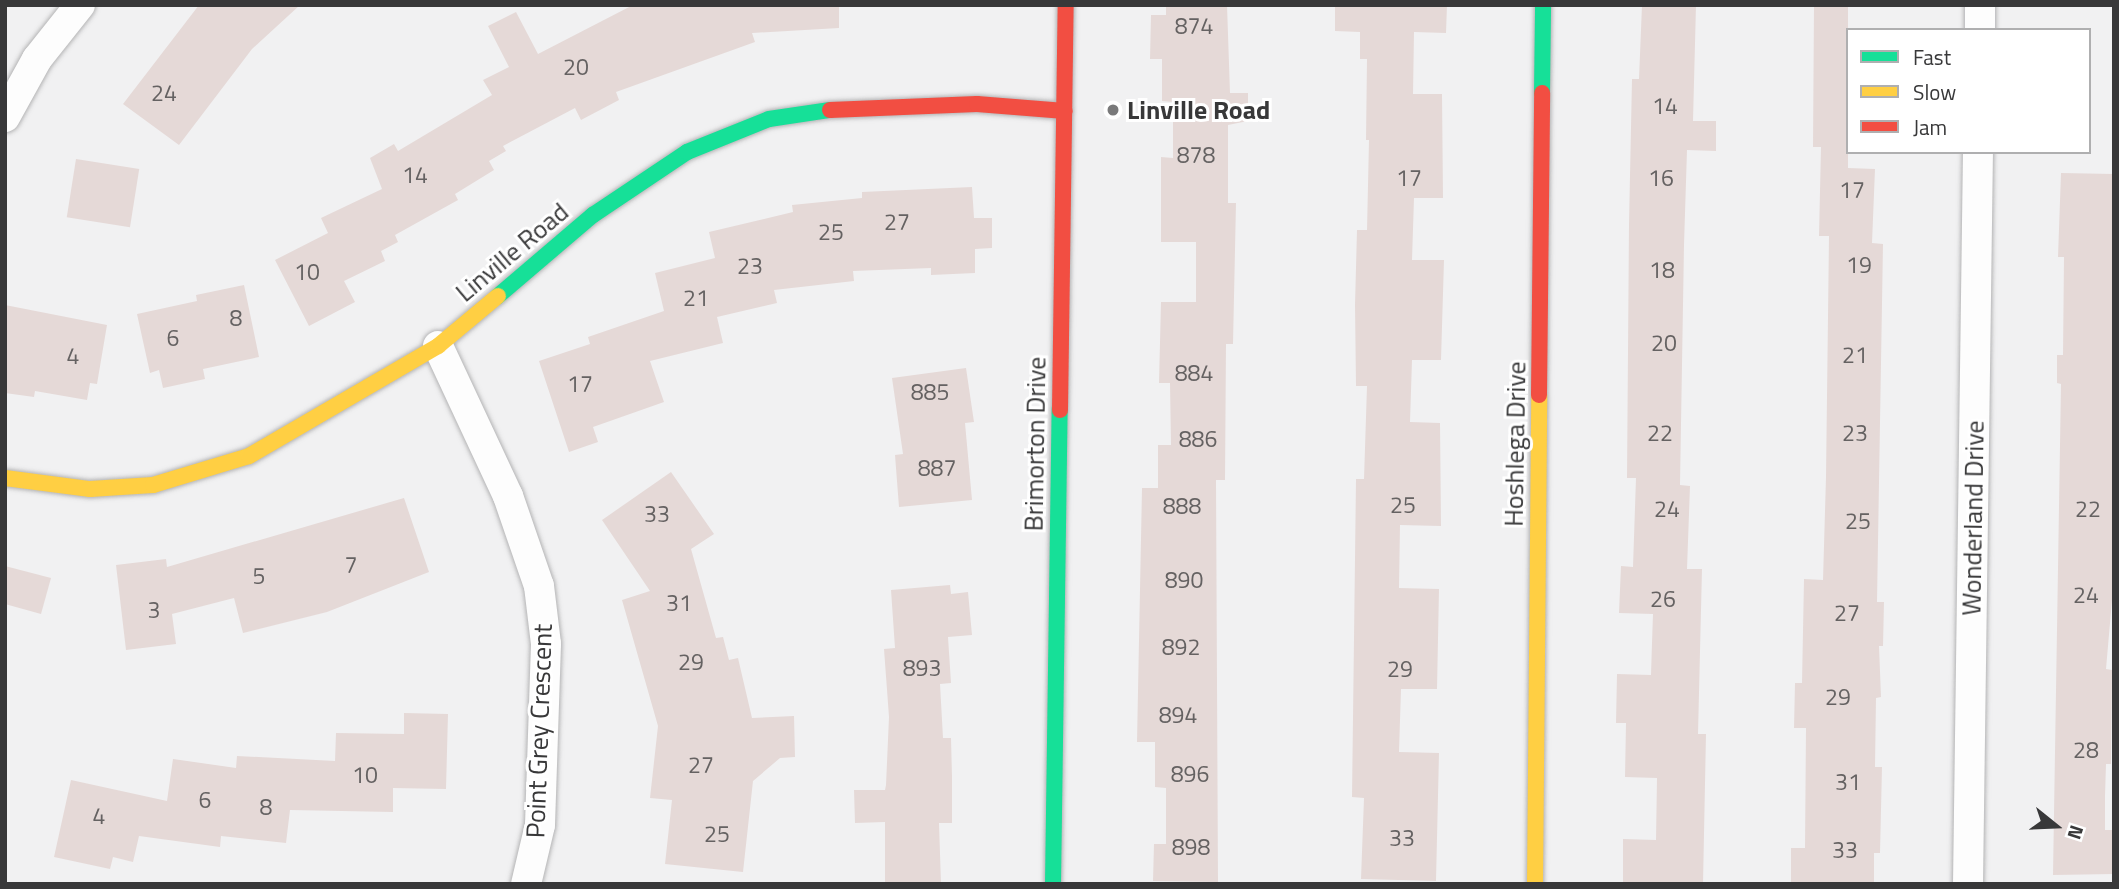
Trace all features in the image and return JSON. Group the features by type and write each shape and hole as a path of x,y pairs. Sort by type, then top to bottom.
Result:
{"street":[{"path":"5,117 37,60 80,5"},
{"name":"Brimorton Drive","path":"1053,884 1066,5"},
{"name":"Hoshlega Drive","path":"1535,884 1543,5"},
{"path":"1980,5 1980,28"},
{"name":"Linville Road","path":"5,478 90,489 184,479 274,444 438,346 593,215 687,152 728,132 769,119 849,107 977,104 1065,111"},
{"name":"Wonderland Drive","path":"1968,884 1978,154"},
{"name":"Point Grey Crescent","path":"438,346 508,496 539,586 546,644 540,825 526,884"}],"building":[{"path":"199,5 300,5 252,49 179,145 123,104"},
{"path":"633,5 839,5 839,28 752,33 755,42 616,92 619,100 581,120 575,108 503,146 506,151 489,161 494,170 455,194 458,200 395,235 398,242 381,251 385,261 344,281 355,302 309,326 275,260 328,233 321,218 382,189 370,158 394,144 398,151 492,95 483,80 509,67 488,26 516,12 538,54"},
{"path":"1166,5 1227,5 1230,93 1248,93 1248,121 1228,125 1228,203 1236,203 1233,344 1226,344 1225,480 1216,480 1218,882 1153,881 1154,844 1166,844 1166,788 1155,787 1155,742 1137,742 1142,488 1158,488 1158,445 1171,445 1170,383 1159,383 1161,302 1196,302 1196,242 1161,242 1161,157 1173,158 1173,102 1162,101 1162,59 1150,59 1151,15 1166,15"},
{"path":"1335,5 1447,5 1446,33 1414,32 1413,94 1442,94 1443,198 1414,198 1412,260 1444,260 1441,360 1412,360 1410,422 1440,423 1441,526 1400,525 1399,588 1439,589 1437,689 1401,689 1399,752 1439,753 1436,881 1361,879 1364,798 1352,797 1356,479 1364,479 1367,386 1356,386 1355,305 1357,230 1367,230 1367,59 1360,59 1360,32 1335,31"},
{"path":"1642,5 1696,5 1693,121 1716,121 1716,151 1687,150 1684,245 1680,485 1690,486 1687,569 1702,569 1698,734 1706,734 1703,884 1623,884 1623,839 1656,840 1657,778 1625,777 1626,723 1616,723 1617,674 1651,675 1653,614 1619,613 1621,566 1633,567 1636,478 1627,478 1629,224 1632,79 1639,79"},
{"path":"1814,5 1848,5 1848,168 1875,169 1872,243 1883,244 1877,602 1884,602 1883,646 1879,646 1881,697 1876,698 1875,767 1882,767 1880,853 1874,853 1874,884 1791,884 1791,848 1805,848 1806,728 1794,728 1795,683 1802,683 1804,579 1823,580 1829,236 1819,236 1821,147 1813,147"},
{"path":"76,159 139,169 130,227 67,217"},
{"path":"2061,173 2114,174 2112,600 2106,669 2112,670 2111,764 2106,764 2105,830 2114,830 2114,874 2053,875 2061,384 2057,383 2057,355 2063,355 2064,257 2058,257"},
{"path":"972,187 974,218 992,218 992,248 975,249 975,273 931,275 931,268 853,271 854,281 774,290 777,303 717,317 723,343 650,361 664,402 593,427 598,442 569,452 539,361 590,344 588,337 664,311 655,273 715,258 709,232 793,212 792,205 862,198 862,192"},
{"path":"244,285 259,357 203,369 205,379 163,388 159,370 150,373 137,314 197,301 196,295"},
{"path":"5,305 107,325 97,384 90,383 87,400 35,391 34,397 5,393"},
{"path":"966,368 974,422 965,423 972,500 899,507 895,455 903,454 892,378"},
{"path":"671,472 714,534 691,549 716,638 723,637 729,660 738,658 752,718 794,716 795,757 780,758 753,781 743,872 665,864 672,800 650,798 658,726 622,600 650,591 602,520"},
{"path":"404,498 429,572 327,612 243,633 234,598 172,614 176,644 126,650 116,565 166,559 167,567"},
{"path":"5,566 51,578 41,614 5,604"},
{"path":"950,585 951,594 968,592 972,635 948,637 951,683 940,684 943,738 951,738 952,776 952,823 939,823 941,884 885,884 885,822 855,823 854,790 885,790 886,785 889,717 884,649 895,648 891,590"},
{"path":"404,713 448,714 446,789 393,788 393,812 290,810 286,843 221,836 220,847 139,836 133,862 113,857 110,869 54,857 71,780 167,801 173,759 236,768 237,756 335,761 336,733 404,734"}],"traffic: fast":[{"path":"1542,93 1543,5"},
{"path":"498,296 593,215 687,152 769,119 830,110"},
{"path":"1053,884 1060,410"}],"traffic: slow":[{"path":"5,478 90,489 153,485 249,456 438,346 498,296"},
{"path":"1535,884 1539,395"}],"traffic: jam":[{"path":"1060,410 1066,5"},
{"path":"1539,395 1542,93"},
{"path":"830,110 977,104 1065,111"}],"place":[{"name":"Linville Road","path":"1113,110"}]}
